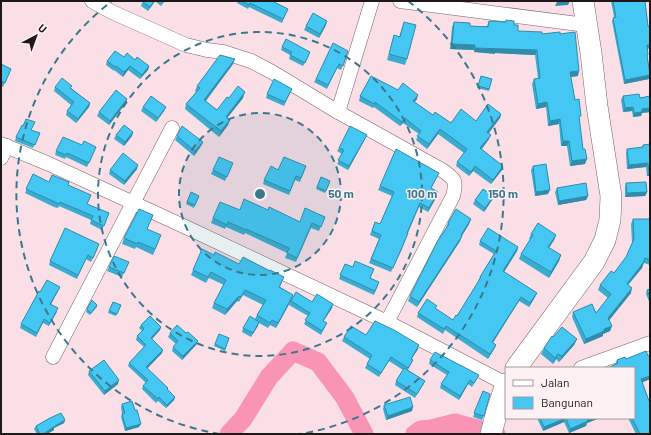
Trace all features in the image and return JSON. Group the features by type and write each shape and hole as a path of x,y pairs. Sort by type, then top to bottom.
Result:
{"highway":[{"path":"517,367 594,262 605,240 610,220 611,196 596,106 591,53 583,1"},
{"path":"493,429 504,391"}],"street":[{"path":"92,1 112,12 186,45 222,52 251,61 452,177 455,182 453,196 388,322"},
{"path":"338,112 372,1"},
{"path":"400,1 586,25"},
{"path":"53,357 172,128"},
{"path":"3,149 49,164 388,322 504,391"},
{"path":"584,367 650,344"}],"building":[{"path":"143,1 154,1 150,7"},
{"path":"242,1 272,1 288,9 283,19 250,3 249,5"},
{"path":"613,1 645,1 648,26 650,26 650,45 647,45 647,55 650,75 625,80 613,18 616,17"},
{"path":"313,13 327,21 320,34 306,26"},
{"path":"506,20 514,21 514,25 518,25 518,31 542,32 542,34 575,32 579,71 570,72 575,100 579,99 581,116 579,116 583,149 585,149 587,159 572,161 569,141 563,141 560,119 550,121 547,102 538,104 534,79 540,78 537,50 475,48 475,45 452,44 454,22 470,23 470,26 488,27 489,21 506,22"},
{"path":"404,22 416,25 407,59 389,54 394,35 400,37"},
{"path":"286,39 310,52 305,63 290,55 292,52 282,47"},
{"path":"333,43 348,51 343,66 339,64 328,85 316,79"},
{"path":"115,51 124,57 127,53 135,60 137,57 149,66 142,75 130,66 124,72 107,61"},
{"path":"220,55 235,59 204,100 217,110 238,86 245,92 226,117 230,120 221,131 186,104 200,88 197,86"},
{"path":"1,64 11,69 5,83 1,81"},
{"path":"371,76 398,90 403,83 418,95 413,101 433,115 435,112 451,123 461,109 476,121 488,104 501,114 487,132 491,135 480,148 503,166 493,180 475,166 471,172 457,162 467,149 440,129 429,144 417,136 421,131 405,118 402,122 375,102 374,104 360,96"},
{"path":"481,76 492,79 489,89 478,86"},
{"path":"62,78 72,86 70,88 90,103 78,119 67,111 74,102 55,87"},
{"path":"274,79 292,89 285,102 267,94"},
{"path":"116,90 127,99 110,121 99,112"},
{"path":"639,94 640,98 650,96 650,108 642,109 642,112 634,113 633,107 625,108 623,96"},
{"path":"151,96 166,107 158,118 143,107"},
{"path":"26,119 35,122 31,130 40,133 35,145 16,137"},
{"path":"124,125 133,132 125,142 116,135"},
{"path":"182,126 203,142 195,151 177,136"},
{"path":"350,126 367,135 349,166 338,160 344,150 339,148"},
{"path":"63,137 82,145 84,141 96,147 89,163 67,153 66,155 56,151"},
{"path":"650,144 650,172 648,163 629,165 627,149 643,147 643,145"},
{"path":"396,149 439,173 431,188 438,192 429,208 420,203 393,268 371,259 381,235 372,231 375,222 380,224 394,192 380,186"},
{"path":"123,153 138,165 125,181 110,170"},
{"path":"219,157 233,163 227,177 213,170"},
{"path":"284,157 306,166 301,178 296,176 290,191 264,180 271,166 278,170"},
{"path":"546,164 550,190 536,192 533,166"},
{"path":"33,174 49,182 52,175 69,182 68,185 91,195 87,204 109,213 104,226 91,220 93,216 60,202 59,204 26,189"},
{"path":"321,177 330,181 326,191 317,187"},
{"path":"646,182 647,192 627,193 626,183"},
{"path":"586,183 588,196 559,201 557,188"},
{"path":"483,189 494,196 485,208 475,200"},
{"path":"191,192 199,196 195,205 187,202"},
{"path":"244,199 268,210 269,207 300,222 305,208 325,217 321,227 312,223 297,258 287,253 289,248 246,229 228,222 227,225 213,218 220,202 240,210"},
{"path":"139,209 153,215 147,229 161,235 155,249 138,242 137,244 124,238"},
{"path":"456,209 471,219 461,235 462,236 419,302 410,296 437,242 449,224 448,223"},
{"path":"633,219 650,219 650,260 645,258 643,263 627,284 632,288 608,318 612,326 586,339 573,312 592,304 596,313 611,294 600,285 611,271 614,273 626,257 634,239"},
{"path":"538,223 556,235 548,247 561,255 551,272 521,254 533,235 531,234"},
{"path":"65,228 99,244 93,258 88,255 78,275 50,261"},
{"path":"488,228 518,247 503,271 537,293 530,303 521,297 492,342 496,345 490,354 446,326 444,329 418,313 427,299 437,306 435,308 453,320 456,315 457,316 496,251 480,241"},
{"path":"202,249 214,255 215,252 239,264 243,257 284,277 279,287 293,295 278,323 272,320 270,323 257,315 266,300 245,290 241,297 239,296 227,309 214,303 226,280 211,272 208,277 193,270"},
{"path":"114,256 129,262 124,273 109,267"},
{"path":"355,261 374,269 370,278 379,282 375,291 340,275 345,264 353,267"},
{"path":"47,280 60,287 50,304 58,308 50,323 44,319 37,333 21,324 39,291 40,292"},
{"path":"650,289 650,297 647,290"},
{"path":"296,292 312,302 317,294 333,304 323,321 327,323 322,331 305,320 310,313 291,301"},
{"path":"92,300 97,305 91,313 87,309"},
{"path":"113,302 121,305 117,314 109,311"},
{"path":"150,316 161,327 151,338 163,350 146,367 168,388 167,389 175,397 167,405 159,397 158,399 143,386 148,380 129,363 146,345 137,336 144,329 141,325"},
{"path":"250,316 259,322 253,333 243,328"},
{"path":"375,321 419,345 408,368 391,357 381,373 367,364 372,355 344,337 351,326 366,335"},
{"path":"177,325 198,341 183,356 173,347 178,341 170,333"},
{"path":"562,327 577,339 562,356 558,354 555,358 544,348 552,336 553,337"},
{"path":"219,334 229,338 225,349 215,344"},
{"path":"646,351 648,356 650,355 650,376 641,379 650,401 650,434 640,434 632,419 635,419 635,367 610,367 618,363 617,360 625,357 626,359"},
{"path":"435,352 479,375 474,383 470,380 460,396 441,384 449,372 430,360"},
{"path":"104,360 119,380 105,391 89,371"},
{"path":"404,368 425,381 417,394 396,381"},
{"path":"483,391 490,394 484,416 474,413"},
{"path":"410,397 413,407 388,416 384,405"},
{"path":"132,401 135,410 137,410 141,424 126,428 122,414 125,413 122,404"},
{"path":"61,413 65,420 43,434 40,434 36,426"},
{"path":"540,419 564,419 544,427"},
{"path":"566,419 589,419 587,420 588,421 570,429"}],"waterway":[{"path":"229,434 243,419 269,377 293,351 318,362 345,398 364,434"},
{"path":"415,434 421,430 455,423 496,434"}]}
